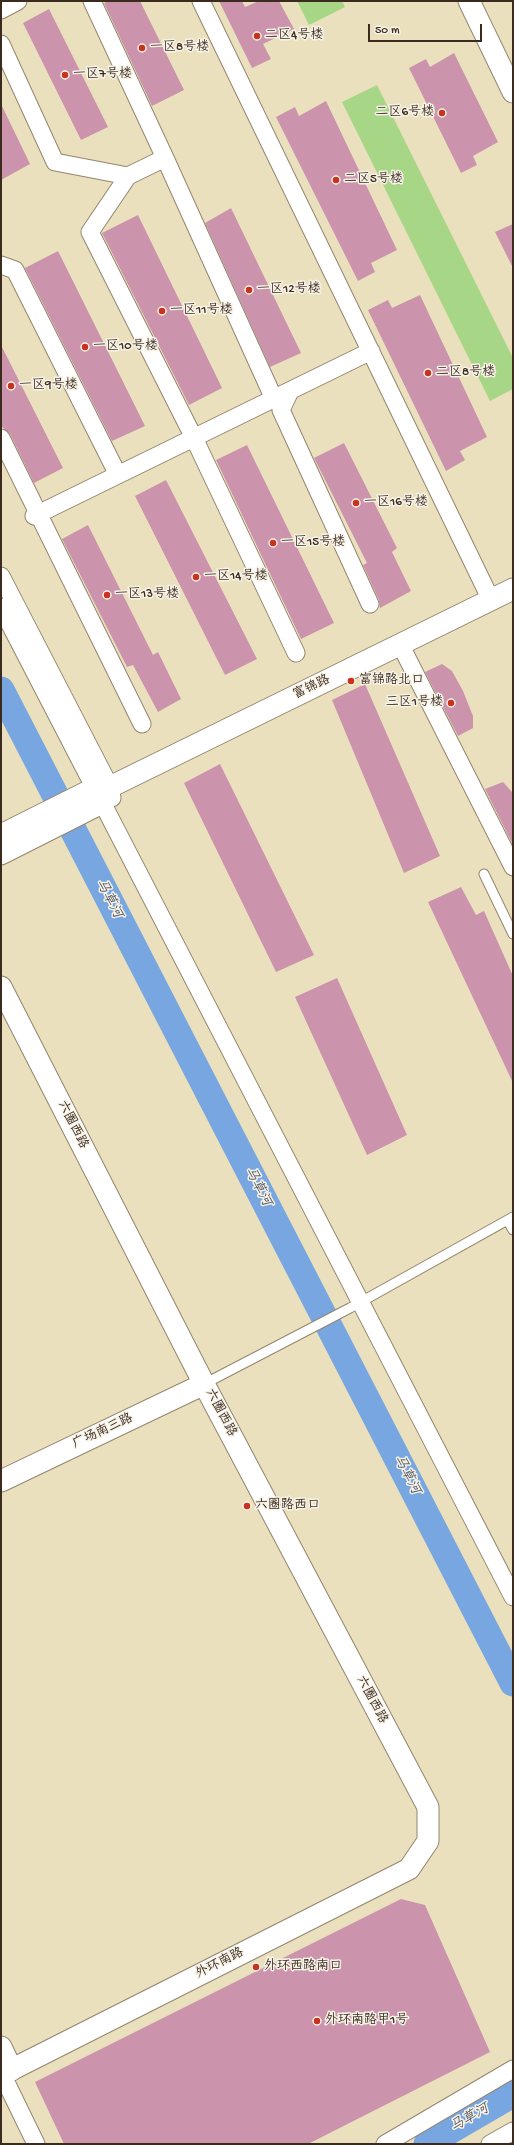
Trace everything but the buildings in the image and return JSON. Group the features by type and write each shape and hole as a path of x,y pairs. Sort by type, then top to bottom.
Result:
{"street":[{"path":"1,10 18,1"},
{"path":"92,1 274,399"},
{"path":"201,1 491,600"},
{"path":"469,1 513,92"},
{"path":"1,44 55,162 128,176"},
{"path":"165,158 128,176 90,232 194,438 296,653"},
{"path":"1,265 15,270 118,475"},
{"path":"36,515 371,351"},
{"path":"290,391 281,410 370,604"},
{"path":"1,438 36,515 142,724"},
{"path":"1,576 98,795"},
{"name":"富锦路","path":"1,854 46,822 98,795 513,589"},
{"path":"1,607 116,830 356,1305 513,1597"},
{"path":"400,644 513,867"},
{"name":"富锦路","path":"1,835 46,822"},
{"name":"六圈西路","path":"1,987 204,1384 428,1807 428,1841"},
{"name":"广场南三路","path":"1,1481 204,1384"},
{"name":"外环南路","path":"5,2073 409,1868 428,1841"},
{"path":"1,2047 5,2073 36,2144"},
{"path":"385,2144 513,2069"},
{"path":"490,2144 513,2131"}],"lane":[{"path":"484,874 513,934"},
{"path":"204,1384 356,1305 510,1219 513,1230"}],"green space":[{"path":"297,1 342,1 345,7 309,25"},
{"path":"377,85 513,358 513,389 490,401 342,102"}],"waterway":[{"name":"马草河","path":"1,690 513,1683"},
{"name":"马草河","path":"427,2144 513,2094"}],"place":[{"name":"二区4号楼","path":"257,36"},
{"name":"一区8号楼","path":"142,48"},
{"name":"一区7号楼","path":"65,75"},
{"name":"二区6号楼","path":"442,113"},
{"name":"二区5号楼","path":"336,180"},
{"name":"一区12号楼","path":"249,290"},
{"name":"一区11号楼","path":"162,311"},
{"name":"一区10号楼","path":"85,347"},
{"name":"二区8号楼","path":"428,373"},
{"name":"一区9号楼","path":"11,386"},
{"name":"一区16号楼","path":"356,503"},
{"name":"一区15号楼","path":"273,543"},
{"name":"一区14号楼","path":"196,577"},
{"name":"一区13号楼","path":"107,595"},
{"name":"富锦路北口","path":"351,681"},
{"name":"三区1号楼","path":"451,703"},
{"name":"六圈路西口","path":"247,1506"},
{"name":"外环西路南口","path":"256,1967"},
{"name":"外环南路甲1号","path":"317,2021"}]}
